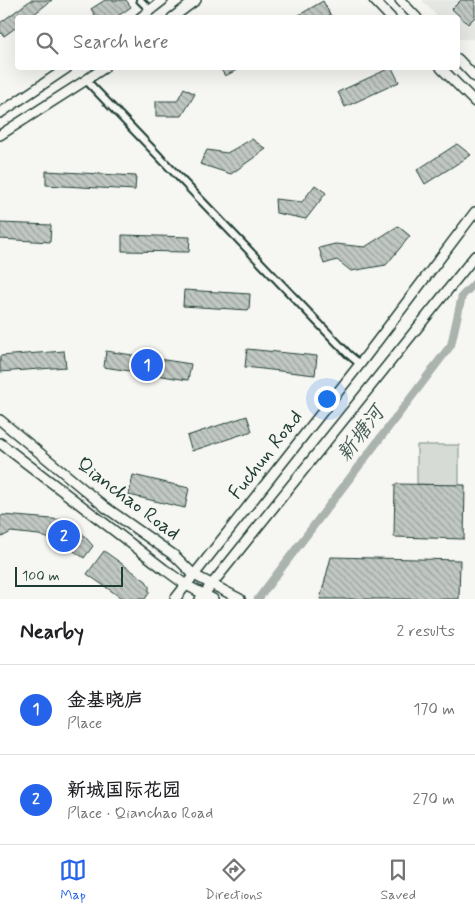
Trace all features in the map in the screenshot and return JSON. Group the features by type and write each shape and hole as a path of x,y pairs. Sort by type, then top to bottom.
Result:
{"main road":[{"path":"144,15 163,0"},
{"path":"176,15 196,0"},
{"path":"374,0 388,15"},
{"path":"400,0 414,15"},
{"path":"460,61 475,77"},
{"path":"0,112 64,70"},
{"path":"0,135 101,70"},
{"path":"443,70 475,102"},
{"name":"Fuchun Road","path":"175,599 360,364 475,212"},
{"name":"Fuchun Road","path":"202,597 475,256"},
{"name":"Qianchao Road","path":"0,420 105,507 175,556 194,574 238,598"},
{"name":"Qianchao Road","path":"1,447 202,597 213,599"}],"street":[{"path":"140,0 150,10"},
{"path":"86,80 348,354 360,364"}],"shaded area":[{"path":"422,0 475,0 475,39 460,39 460,15 436,15"},
{"path":"417,445 459,445 459,485 417,484"}],"building":[{"path":"31,0 52,0 33,15 15,15 15,28 4,36 0,32 0,23"},
{"path":"105,0 126,0 131,7 119,15 95,15 91,9"},
{"path":"461,0 475,0 475,17 468,24 452,9"},
{"path":"323,1 330,15 299,15"},
{"path":"221,70 237,70 225,76"},
{"path":"386,70 393,70 399,82 345,107 338,92"},
{"path":"184,88 195,94 182,116 156,116 156,101 177,101"},
{"path":"252,139 266,149 231,174 200,164 207,150 227,153"},
{"path":"457,144 471,155 425,184 417,170"},
{"path":"46,171 136,176 135,190 46,185"},
{"path":"315,185 326,193 306,219 276,213 275,199 302,202"},
{"path":"0,223 51,225 50,242 0,239"},
{"path":"398,226 410,236 386,265 351,271 337,260 324,264 319,248 335,244 365,247"},
{"path":"122,235 190,237 189,252 122,251"},
{"path":"184,290 250,294 249,310 183,306"},
{"path":"247,349 317,356 315,375 245,367"},
{"path":"64,351 66,367 0,372 0,356"},
{"path":"106,351 191,364 188,380 104,367"},
{"path":"247,416 252,431 192,451 187,436"},
{"path":"133,475 189,488 185,508 129,495"},
{"path":"395,484 465,485 464,539 394,537"},
{"path":"3,515 64,520 80,531 93,546 84,558 64,544 39,535 11,532 0,538 0,517"},
{"path":"104,551 146,581 149,586 149,593 145,599 123,599 87,574"},
{"path":"331,557 460,560 459,599 320,599"}],"waterway":[{"name":"新塘河","path":"258,599 451,345 462,296 475,283"}],"place":[{"name":"金基晓庐","path":"147,365"},
{"name":"新城国际花园","path":"64,536"}]}
